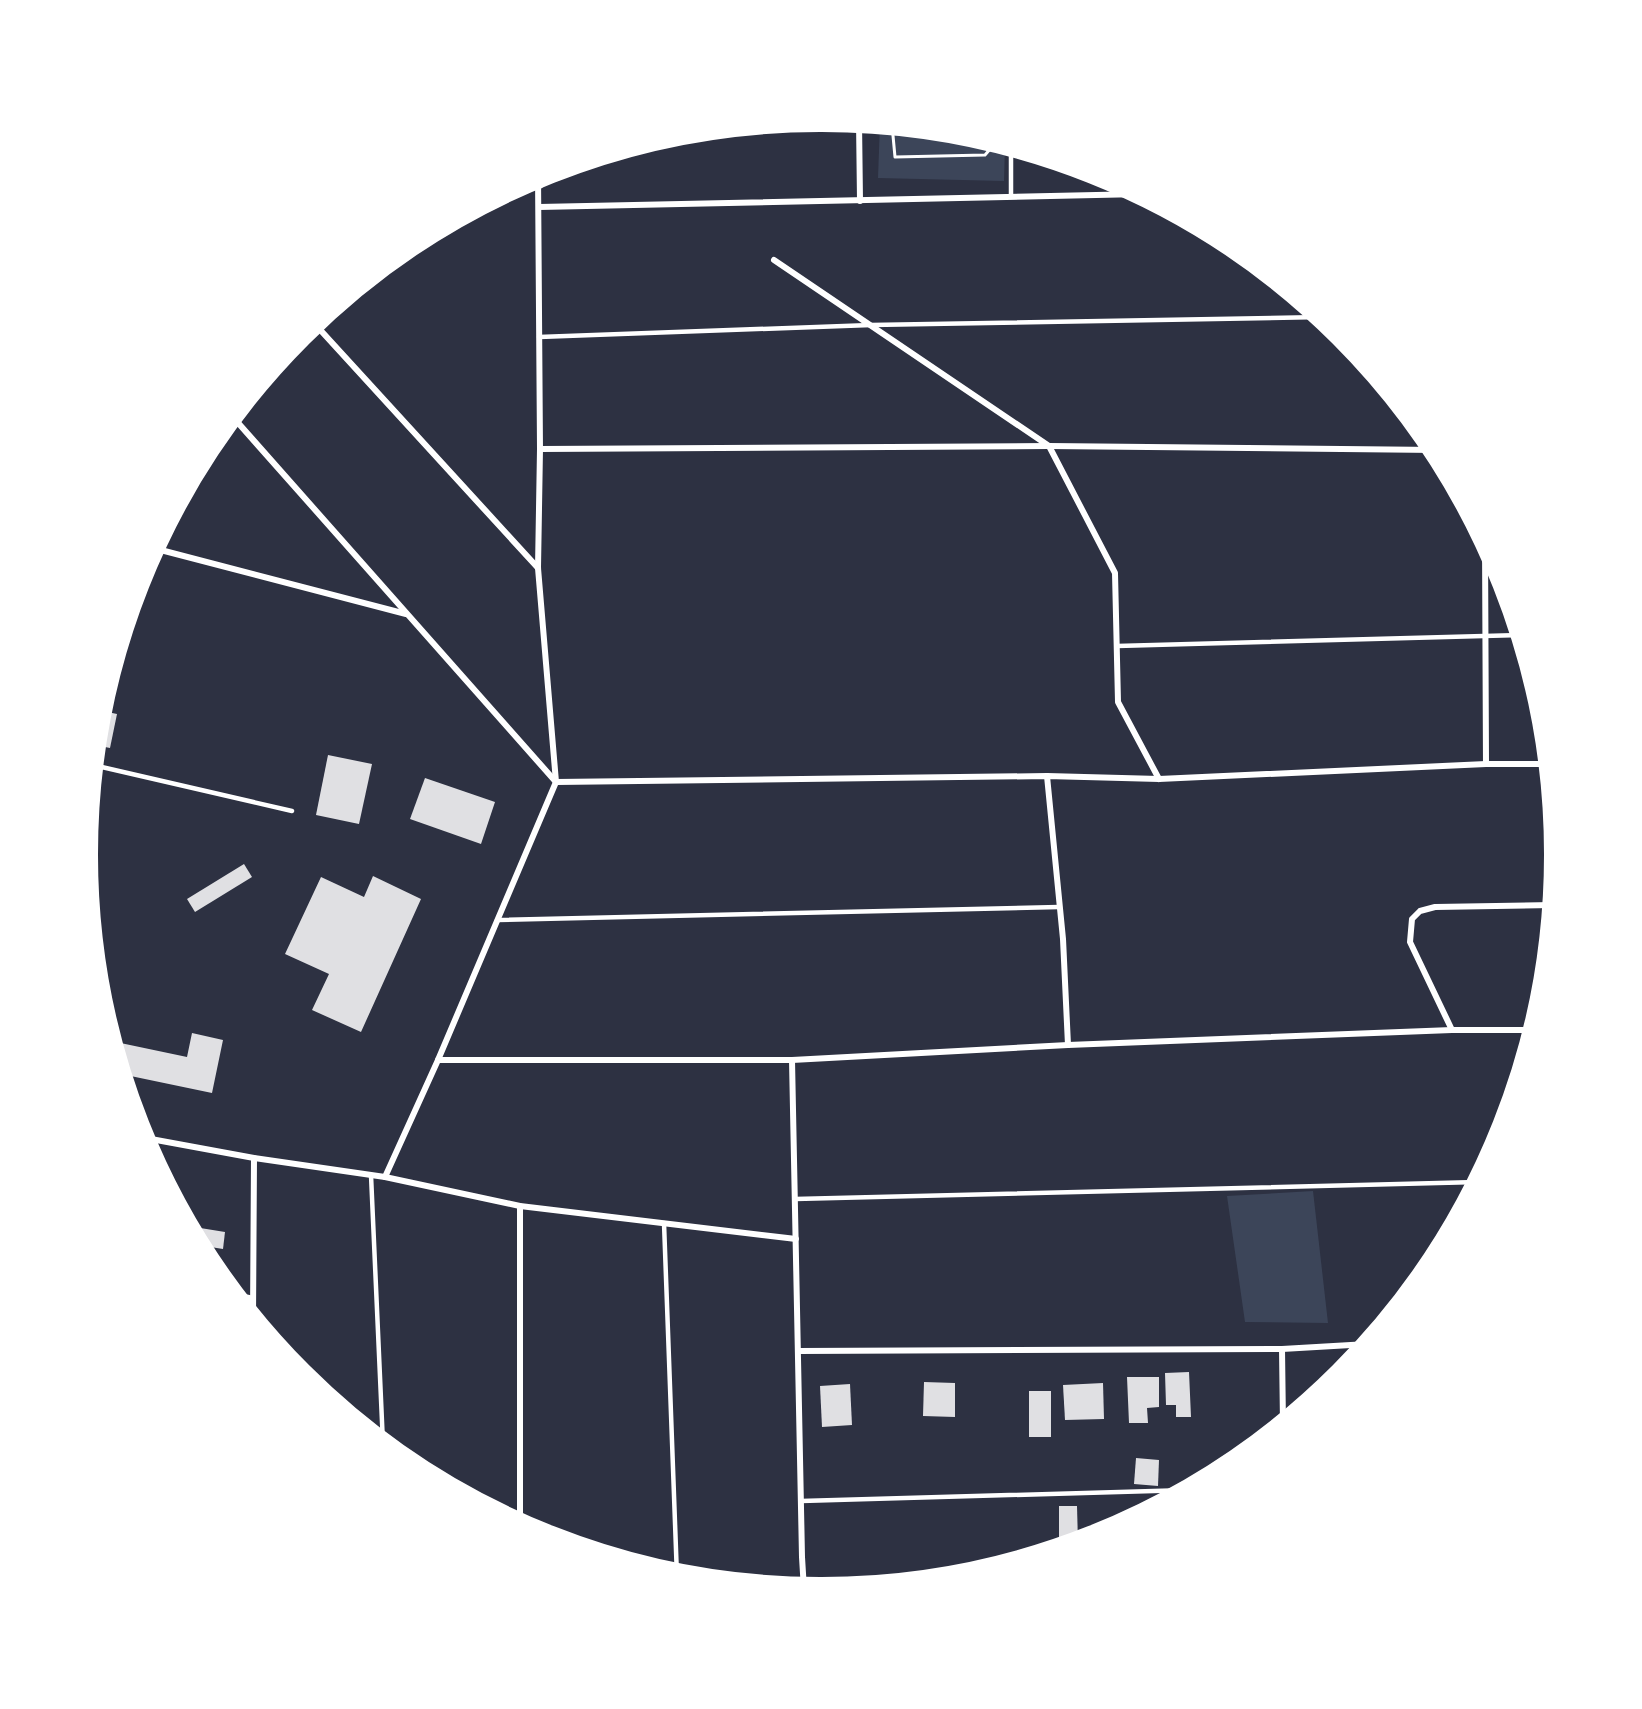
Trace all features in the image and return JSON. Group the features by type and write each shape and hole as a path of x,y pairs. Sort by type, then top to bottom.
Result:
{"street":[{"path":"860,130 860,201"},
{"path":"385,1177 438,1060 556,782 538,568 540,449 539,207 537,186"},
{"path":"539,207 1124,194"},
{"path":"774,260 1049,446 1115,573 1118,702 1159,779"},
{"path":"320,329 538,568"},
{"path":"238,422 556,782 1047,776 1159,779 1486,764 1541,764"},
{"path":"540,449 1049,446 1424,450"},
{"path":"161,550 406,614"},
{"path":"1485,561 1486,764"},
{"path":"1047,776 1063,939 1068,1045"},
{"path":"1452,1030 1410,942 1412,919 1420,911 1436,907 1546,905"},
{"path":"438,1060 792,1060 1068,1045 1452,1030 1526,1030"},
{"path":"792,1060 804,1580"},
{"path":"153,1139 254,1158 385,1177 520,1206 796,1239"},
{"path":"253,1307 254,1158"},
{"path":"520,1206 520,1515"},
{"path":"798,1351 1282,1349 1357,1345"},
{"path":"1282,1349 1283,1415"}],"lane":[{"path":"1011,154 1011,197"},
{"path":"539,337 871,325 1310,317"},
{"path":"1117,646 1513,634"},
{"path":"100,767 292,811"},
{"path":"497,920 1059,907"},
{"path":"371,1175 383,1434"},
{"path":"795,1199 1470,1182"},
{"path":"664,1223 677,1566"},
{"path":"244,1296 253,1298"},
{"path":"801,1501 1172,1490"}],"path":[{"path":"893,132 895,157 985,154 990,148"}],"shaded area":[{"path":"880,131 916,134 1005,152 1004,181 878,178"},
{"path":"1313,1191 1328,1323 1245,1322 1227,1196"}],"building":[{"path":"108,712 117,714 110,748 103,747"},
{"path":"328,755 372,764 359,824 316,815"},
{"path":"425,778 495,802 481,844 410,819"},
{"path":"244,864 252,877 195,912 187,899"},
{"path":"373,876 421,899 361,1032 312,1010 329,974 285,954 321,877 364,897"},
{"path":"192,1033 223,1040 212,1093 129,1076 119,1043 187,1057"},
{"path":"198,1228 225,1232 223,1249 210,1247"},
{"path":"1189,1372 1191,1417 1176,1417 1176,1405 1166,1405 1165,1373"},
{"path":"1127,1377 1159,1377 1159,1407 1147,1408 1148,1423 1129,1423"},
{"path":"924,1382 955,1383 955,1417 923,1416"},
{"path":"1103,1383 1104,1419 1065,1420 1063,1385"},
{"path":"850,1384 852,1425 822,1427 820,1386"},
{"path":"1029,1391 1051,1391 1051,1437 1029,1437"},
{"path":"1136,1458 1159,1460 1158,1486 1134,1484"},
{"path":"1059,1506 1077,1506 1078,1534 1059,1541"}]}
